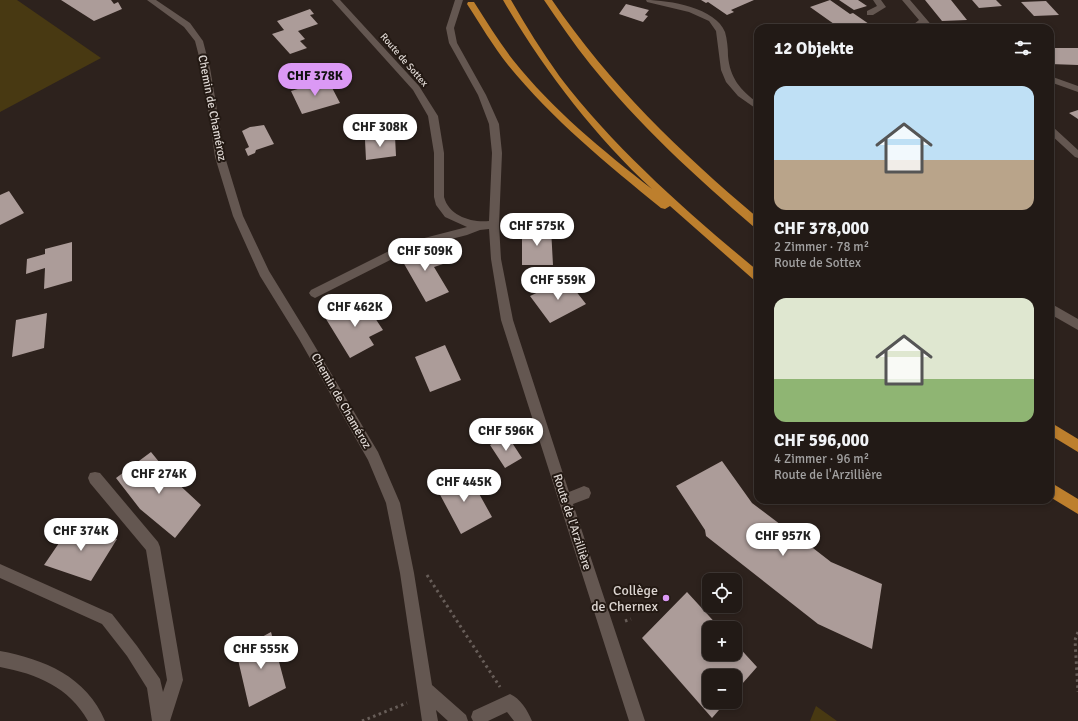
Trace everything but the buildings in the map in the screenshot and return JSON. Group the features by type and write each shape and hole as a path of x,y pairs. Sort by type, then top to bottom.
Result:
{"highway":[{"path":"507,0 542,58 582,108 657,188 708,236"},
{"path":"548,0 568,30 592,61 654,131 695,170 754,221"},
{"path":"470,2 510,62 548,105 607,159 659,201 708,236 754,274"},
{"path":"1054,431 1078,446"},
{"path":"1054,492 1078,507"}],"street":[{"name":"Chemin de Chaméroz","path":"152,0 187,25 199,41 206,68 220,157 238,216 264,273 373,456 393,503 407,573 430,721"},
{"name":"Route de Sottex","path":"336,0 416,88 433,116 438,145 439,197 441,204 449,214 457,218 479,226 494,226"},
{"name":"Route de l'Arzillière","path":"459,0 450,28 453,43 482,95 494,124 498,153 494,226 496,259 507,320 564,500 637,721"},
{"path":"650,0 712,18 721,31 728,77 740,95 754,104"},
{"path":"870,13 882,7 877,0"},
{"path":"906,0 927,24"},
{"path":"919,24 924,21"},
{"path":"1054,80 1078,89"},
{"path":"1054,133 1078,155"},
{"path":"315,292 409,246 467,231 479,226"},
{"path":"1054,310 1078,325"},
{"path":"95,478 153,547 175,680 161,721"},
{"path":"564,500 584,493"},
{"path":"0,571 107,619 132,650 154,685 161,721"},
{"path":"0,659 39,669 62,680 85,702 97,721"},
{"path":"426,692 460,721"},
{"path":"478,717 510,702 524,721"}],"path":[{"path":"424,569 510,702"},
{"path":"625,621 631,619"},
{"path":"1078,632 1075,640 1078,692"},
{"path":"362,721 426,692"}],"shaded area":[{"path":"0,0 17,0 101,58 0,112"},
{"path":"816,706 837,721 810,721"}],"place":[{"name":"Collège de Chernex","path":"666,598"}]}
